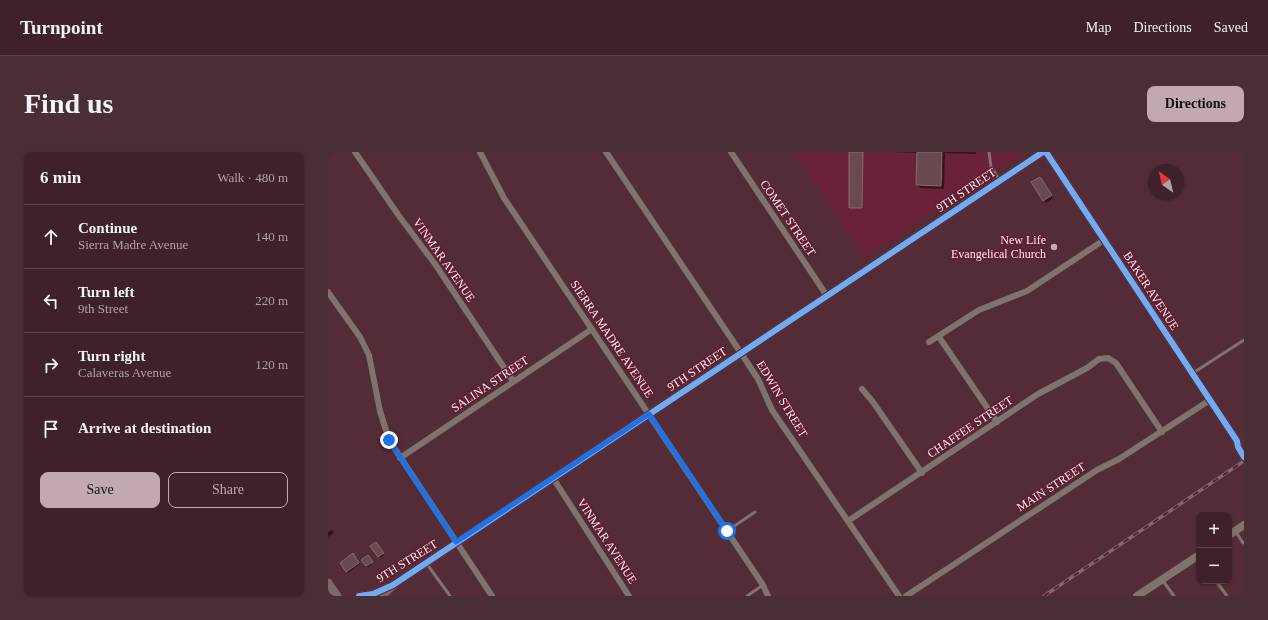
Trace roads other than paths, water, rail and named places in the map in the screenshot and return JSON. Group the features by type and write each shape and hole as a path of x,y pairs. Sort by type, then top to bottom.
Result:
{"main road":[{"path":"328,583 337,596"},
{"path":"381,596 393,585"}],"street":[{"name":"VINMAR AVENUE","path":"355,152 399,216 435,264 513,381"},
{"name":"SIERRA MADRE AVENUE","path":"480,152 504,198 763,585 768,596"},
{"name":"EDWIN STREET","path":"606,152 758,379 772,410 899,596"},
{"name":"COMET STREET","path":"731,152 827,296"},
{"name":"9TH STREET","path":"359,596 373,594 393,585 1043,152"},
{"name":"BAKER AVENUE","path":"1046,152 1210,400 1241,443 1238,447 1244,457"},
{"path":"929,342 979,310 1027,291 1104,240"},
{"path":"328,292 360,337 369,355 380,411 389,440 492,596"},
{"name":"SALINA STREET","path":"400,458 592,329"},
{"path":"939,337 997,422"},
{"name":"CHAFFEE STREET","path":"848,522 1038,394 1087,368 1099,359 1108,358 1116,363 1162,432"},
{"path":"862,389 873,402 922,473"},
{"name":"MAIN STREET","path":"906,596 1097,470 1119,459 1210,400"},
{"name":"VINMAR AVENUE","path":"553,478 629,596"},
{"path":"1232,533 1244,525"},
{"path":"1137,596 1196,557"}],"lane":[{"path":"989,152 991,167 1000,180"},
{"path":"1193,373 1244,340"},
{"path":"727,531 755,512"},
{"path":"1232,533 1243,543 1244,542"},
{"path":"426,562 450,596"},
{"path":"1162,579 1174,596"},
{"path":"1218,584 1227,596"},
{"path":"747,596 763,585"}],"railway":[{"path":"1044,596 1244,461"}],"place":[{"name":"New Life Evangelical Church","path":"1054,247"}]}
